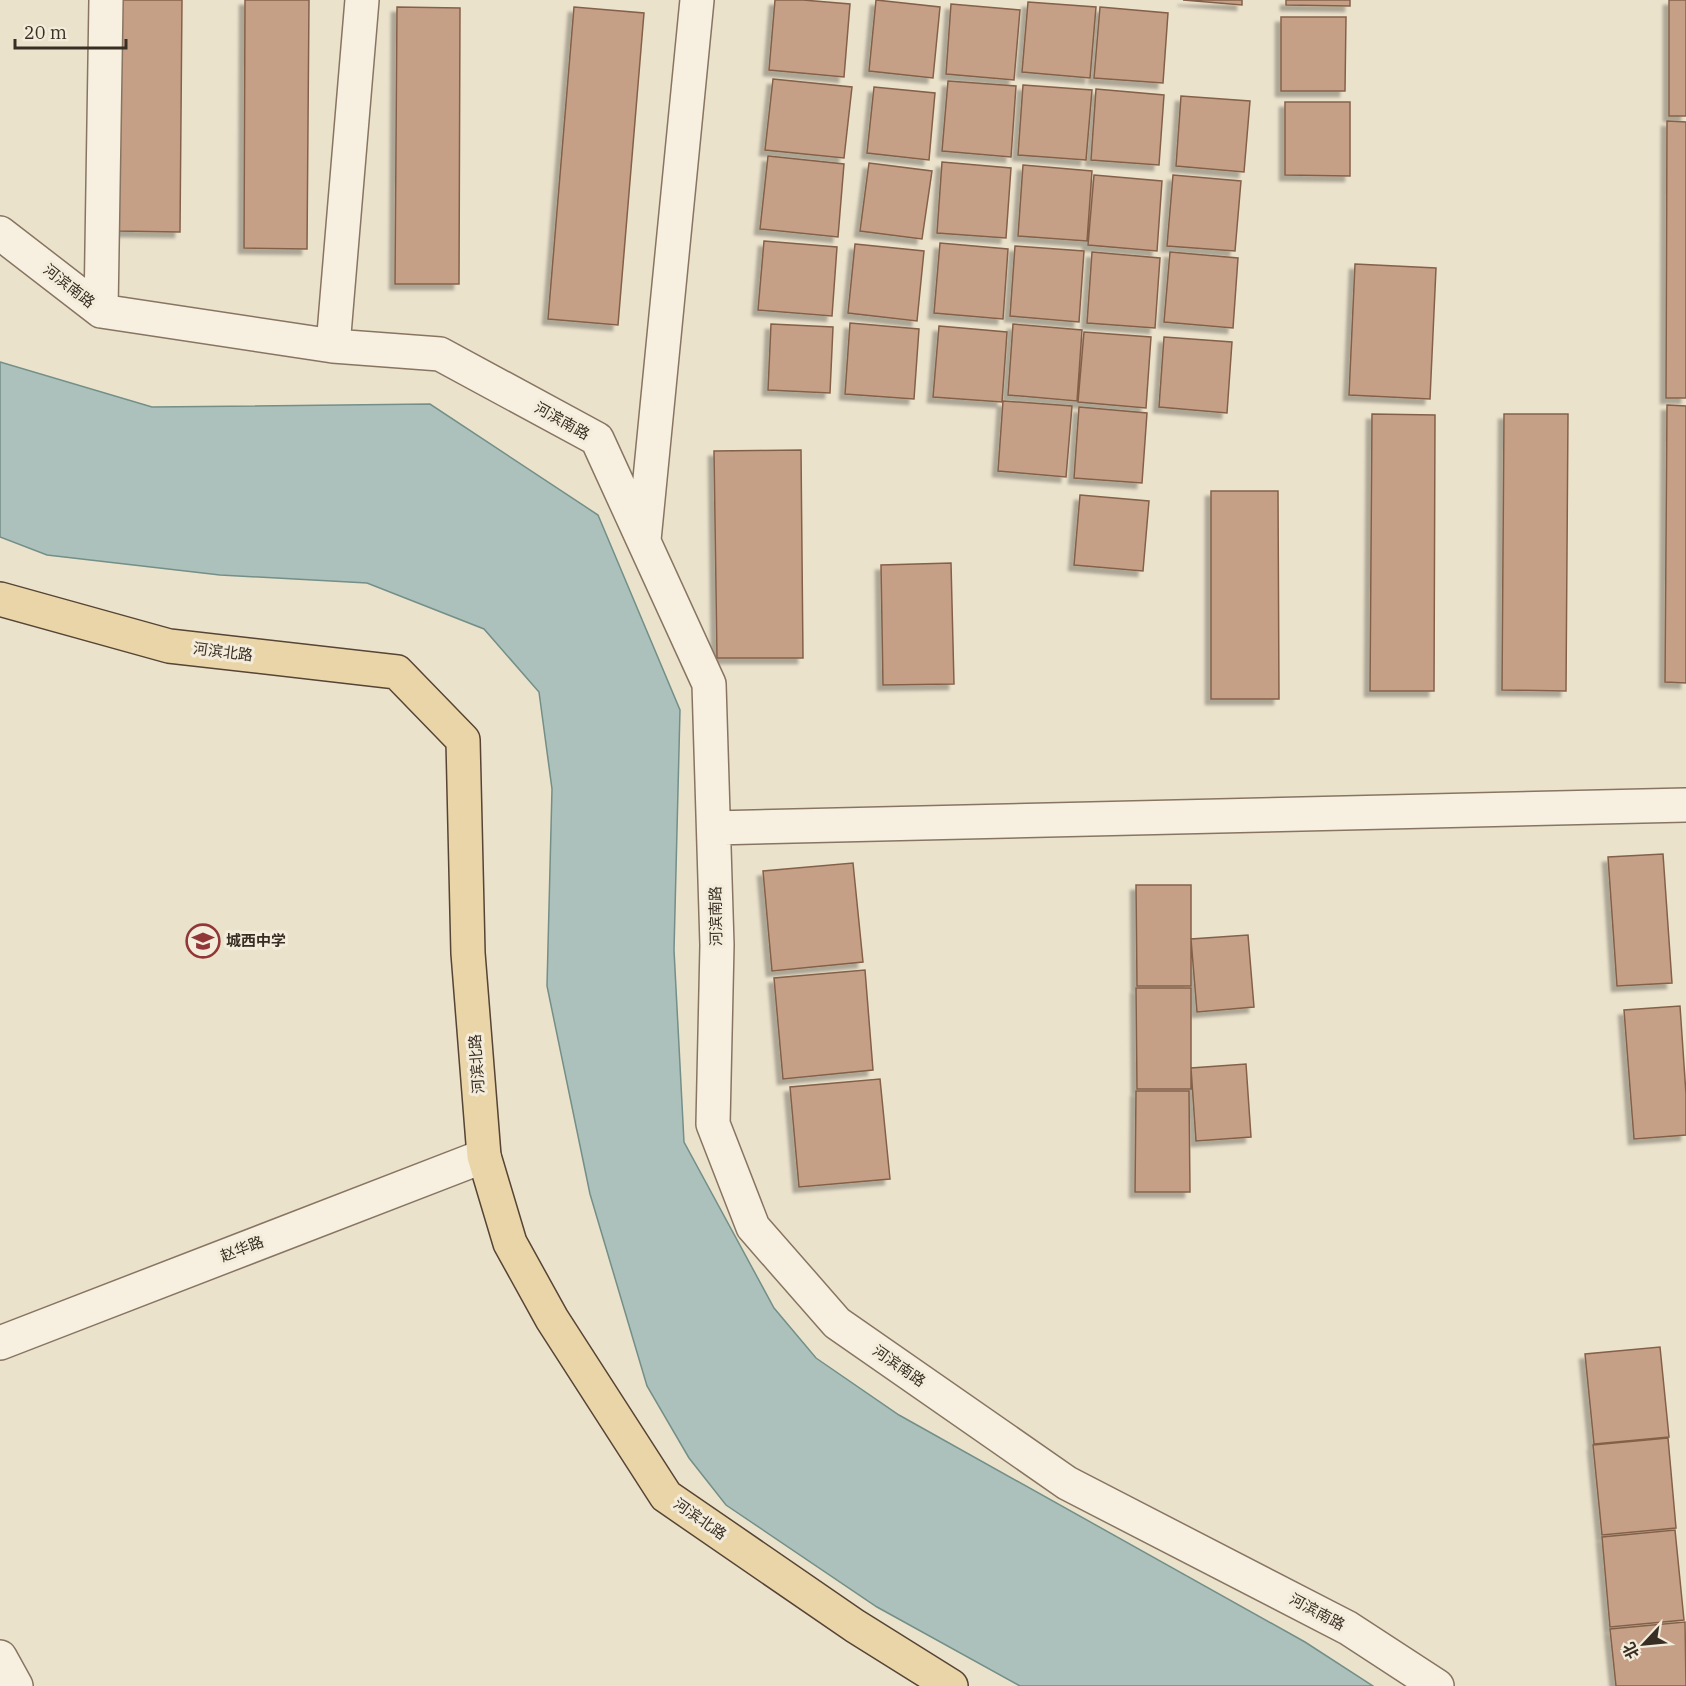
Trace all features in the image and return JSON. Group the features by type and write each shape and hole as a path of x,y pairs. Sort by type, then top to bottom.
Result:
{"main road":[{"name":"河滨北路","path":"0,599 169,646 397,672 463,740 468,953 484,1156 510,1243 552,1319 666,1496 855,1626 951,1686"}],"street":[{"path":"101,311 106,0"},
{"path":"333,346 362,0"},
{"path":"643,542 697,0"},
{"name":"河滨南路","path":"0,233 101,311 333,346 440,354 597,439 709,684 717,945 713,1124 753,1227 837,1323 1067,1483 1348,1628 1437,1686"},
{"path":"714,828 1686,805"},
{"name":"赵华路","path":"0,1343 484,1156"},
{"path":"0,1657 16,1686"}],"water":[{"path":"0,362 152,407 430,404 598,515 680,710 674,950 684,1142 774,1308 816,1358 899,1415 1305,1642 1373,1686 1020,1686 877,1607 726,1505 689,1458 647,1386 590,1194 547,986 552,789 539,692 484,629 367,583 220,575 47,555 0,537"}],"building":[{"path":"118,0 182,0 180,232 117,231"},
{"path":"245,0 309,0 307,249 244,248"},
{"path":"775,0 850,4 844,77 769,70"},
{"path":"876,0 940,7 933,78 869,71"},
{"path":"1183,0 1242,0 1242,5"},
{"path":"1286,0 1350,0 1350,6 1286,5"},
{"path":"1669,0 1686,0 1686,116 1669,116"},
{"path":"1028,2 1096,7 1090,78 1022,72"},
{"path":"951,4 1020,10 1014,80 946,74"},
{"path":"397,7 460,8 459,284 395,284"},
{"path":"574,7 644,13 618,325 548,319"},
{"path":"1100,7 1168,13 1163,83 1094,78"},
{"path":"1281,17 1346,17 1345,91 1281,91"},
{"path":"773,79 852,87 844,158 765,150"},
{"path":"948,81 1016,86 1011,157 942,151"},
{"path":"1023,85 1092,90 1086,160 1018,155"},
{"path":"874,87 935,93 929,160 867,153"},
{"path":"1096,89 1164,95 1159,165 1091,160"},
{"path":"1181,96 1250,101 1244,172 1176,166"},
{"path":"1285,102 1350,102 1350,176 1285,175"},
{"path":"1667,121 1686,122 1686,398 1666,398"},
{"path":"768,156 844,164 838,237 760,229"},
{"path":"942,162 1011,168 1006,238 937,233"},
{"path":"869,163 932,171 922,239 860,231"},
{"path":"1023,165 1092,171 1087,241 1018,236"},
{"path":"1094,175 1162,181 1157,251 1088,245"},
{"path":"1173,175 1241,181 1235,251 1167,246"},
{"path":"764,241 837,247 832,316 758,310"},
{"path":"940,243 1008,249 1003,319 934,313"},
{"path":"855,244 924,251 917,321 848,313"},
{"path":"1015,246 1084,251 1079,322 1010,316"},
{"path":"1092,252 1160,258 1155,328 1087,323"},
{"path":"1170,252 1238,258 1233,328 1164,322"},
{"path":"1355,264 1436,268 1430,399 1349,395"},
{"path":"850,323 919,329 914,399 845,394"},
{"path":"771,324 833,327 830,393 768,390"},
{"path":"1013,324 1082,330 1077,401 1008,395"},
{"path":"939,326 1007,332 1002,402 933,397"},
{"path":"1084,332 1151,337 1146,408 1078,402"},
{"path":"1164,337 1232,342 1227,413 1159,407"},
{"path":"1003,401 1072,406 1066,477 998,471"},
{"path":"1667,405 1686,406 1686,683 1665,682"},
{"path":"1079,407 1147,413 1142,483 1074,478"},
{"path":"1372,414 1435,415 1434,691 1370,691"},
{"path":"1504,414 1568,414 1566,691 1502,690"},
{"path":"801,450 803,658 717,658 714,451"},
{"path":"1211,491 1278,491 1279,699 1211,699"},
{"path":"1080,495 1149,501 1143,571 1074,565"},
{"path":"951,563 954,684 883,685 881,565"},
{"path":"1663,854 1672,983 1617,986 1608,857"},
{"path":"853,863 863,962 772,971 763,871"},
{"path":"1136,885 1191,885 1191,986 1137,986"},
{"path":"1248,935 1254,1007 1197,1012 1191,939"},
{"path":"865,970 873,1070 783,1079 774,978"},
{"path":"1136,988 1191,988 1191,1089 1137,1089"},
{"path":"1680,1006 1686,1094 1686,1135 1634,1139 1624,1010"},
{"path":"1246,1064 1251,1137 1196,1141 1191,1068"},
{"path":"880,1079 890,1179 799,1187 790,1087"},
{"path":"1136,1091 1189,1091 1190,1192 1135,1192"},
{"path":"1660,1347 1669,1437 1594,1444 1585,1354"},
{"path":"1668,1438 1676,1528 1602,1535 1593,1445"},
{"path":"1675,1530 1684,1620 1610,1627 1602,1537"},
{"path":"1685,1622 1686,1686 1616,1686 1610,1629"}],"place":[{"name":"城西中学","path":"203,941"}]}
